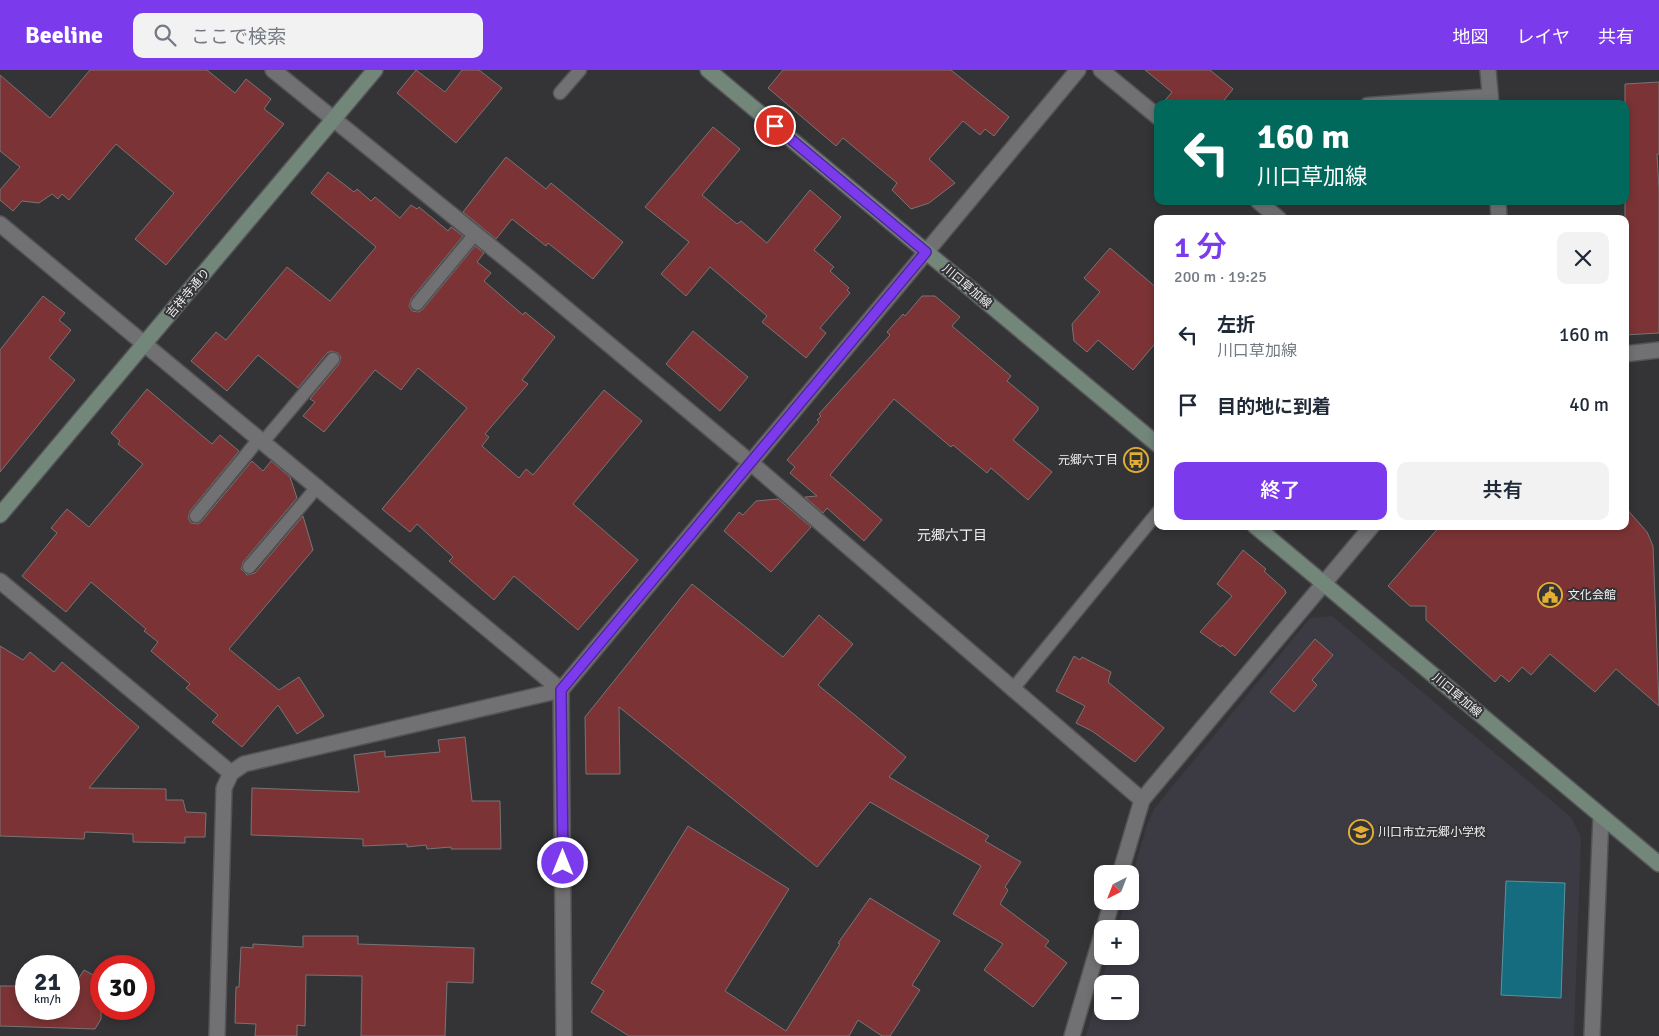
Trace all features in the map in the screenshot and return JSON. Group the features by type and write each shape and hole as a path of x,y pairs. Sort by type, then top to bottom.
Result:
{"main road":[{"name":"吉祥寺通り","path":"0,515 375,70"},
{"name":"川口草加線","path":"708,70 1154,442"},
{"name":"川口草加線","path":"1260,530 1659,864"}],"street":[{"path":"273,70 475,234 751,463 1012,690 1142,800"},
{"path":"217,1036 224,788 231,773 244,764 561,690 1078,70"},
{"path":"1101,70 1154,114"},
{"path":"1488,70 1490,100"},
{"path":"1263,205 1274,215"},
{"path":"0,224 318,486 561,690 564,1036"},
{"path":"1629,354 1659,350"},
{"path":"1123,865 1142,800 1369,530"},
{"path":"0,581 231,773"},
{"path":"1592,1036 1601,816"},
{"path":"1072,1036 1094,961"}],"lane":[{"path":"560,92 580,70"},
{"path":"417,304 475,234"},
{"path":"196,516 333,359"},
{"path":"249,567 318,486"},
{"path":"1012,690 1154,517"}],"shaded area":[{"name":"川口市立元郷小学校","path":"1332,616 1572,818 1581,838 1574,1036 1086,1036 1094,1008 1094,1020 1139,1020 1139,975 1104,975 1106,965 1139,965 1139,920 1120,920 1122,910 1139,910 1139,865 1135,865 1147,825 1154,809 1310,618"}],"water":[{"path":"1506,881 1565,883 1561,998 1501,995"}],"building":[{"path":"90,70 207,70 235,93 246,79 271,99 264,109 284,124 166,265 135,239 174,193 116,144 69,200 62,194 58,199 52,194 39,203 22,201 13,211 0,200 0,190 20,167 0,151 0,75 50,118"},
{"path":"416,70 445,92 462,70 479,70 502,88 456,143 397,93"},
{"path":"783,70 951,70 1009,117 994,136 985,129 980,135 963,121 929,159 955,183 929,203 911,209 892,190 897,183 843,138 836,146 768,88"},
{"path":"1145,70 1210,70 1233,89 1224,100 1165,100 1172,92"},
{"path":"1659,82 1659,154 1657,154 1659,190 1659,333 1629,335 1629,215 1625,215 1625,205 1629,205 1629,100 1625,100 1625,84"},
{"path":"713,127 740,149 702,195 737,224 741,221 767,243 810,190 841,217 814,250 834,267 830,271 849,288 847,290 850,293 820,328 826,333 806,358 762,322 767,316 710,267 686,296 661,274 689,242 645,207"},
{"path":"506,157 546,189 551,183 623,242 593,279 548,243 546,246 512,219 496,239 463,212"},
{"path":"328,172 354,192 357,189 371,201 375,197 400,218 411,205 417,209 419,207 448,231 451,227 463,236 411,299 409,306 412,311 419,312 423,309 475,246 484,253 477,262 491,273 484,281 523,315 525,312 555,337 522,380 528,384 485,434 489,437 482,446 519,478 526,469 533,475 604,390 642,421 573,504 638,560 578,630 514,576 494,600 449,561 453,557 417,524 410,532 382,509 467,408 418,368 401,390 375,370 324,432 303,416 315,402 310,399 339,364 341,357 338,353 331,351 327,353 298,388 258,355 227,391 191,361 216,332 226,340 287,267 330,301 376,247 311,193"},
{"path":"1110,248 1154,286 1154,345 1133,370 1098,340 1087,352 1074,341 1072,324 1100,292 1084,278"},
{"path":"43,296 65,313 59,320 71,330 49,358 75,380 0,472 0,350"},
{"path":"922,296 935,296 960,317 952,326 1011,376 1007,381 1038,407 1038,410 1013,440 1052,472 1028,500 991,468 987,473 953,445 951,447 894,399 830,475 882,520 864,541 827,508 823,513 805,497 817,496 790,473 795,467 787,460 819,422 817,420 821,416 819,414 890,335 887,332 903,314 905,316"},
{"path":"693,331 748,377 720,411 666,364"},
{"path":"147,389 212,444 220,435 239,451 190,511 188,518 191,523 198,524 202,521 252,461 263,471 271,461 290,477 297,498 243,562 241,569 247,575 255,573 303,516 313,550 229,649 279,690 299,677 324,716 297,734 278,705 242,747 212,722 218,715 186,688 190,684 151,651 158,642 144,631 146,629 91,582 66,612 22,576 57,533 51,528 67,509 89,527 143,464 118,444 120,441 111,433"},
{"path":"778,499 811,527 771,572 724,531 739,512 743,515 756,501"},
{"name":"文化会館","path":"1629,512 1647,532 1653,546 1659,706 1616,669 1595,692 1550,654 1531,675 1522,667 1509,682 1501,675 1495,682 1426,620 1426,606 1410,606 1388,586 1437,530 1629,530"},
{"path":"1243,550 1266,569 1264,571 1286,593 1235,656 1222,645 1221,647 1200,632 1232,596 1217,584"},
{"path":"692,584 783,657 819,615 853,644 818,685 906,757 889,777 989,836 985,841 1021,862 1005,887 1008,890 1000,904 1049,941 1045,946 1067,963 1033,1007 984,970 1003,944 953,914 981,866 870,802 817,867 619,707 620,774 586,774 585,717"},
{"path":"1315,639 1333,655 1312,680 1317,685 1294,712 1270,692"},
{"path":"0,646 23,660 30,652 54,672 62,662 139,727 89,788 166,789 166,800 183,800 186,812 206,813 205,837 185,837 185,843 133,842 133,834 85,832 84,839 0,836"},
{"path":"1074,656 1080,660 1082,657 1111,672 1108,682 1164,728 1135,762 1092,731 1076,723 1085,706 1056,691"},
{"path":"465,737 472,801 500,801 501,849 451,849 451,847 427,849 426,845 407,847 407,844 363,846 363,839 251,835 252,788 359,792 354,755 385,751 385,757 440,752 438,740"},
{"path":"688,826 789,889 725,991 786,1031 840,944 838,943 870,898 940,941 912,985 920,990 890,1036 882,1036 858,1020 849,1036 629,1036 591,1012 604,991 591,983"},
{"path":"303,936 358,936 358,944 474,948 473,983 447,982 445,1036 361,1036 362,976 306,975 305,1026 297,1025 297,1036 255,1036 256,1024 235,1023 236,987 239,987 241,947 253,948 253,944 303,947"},
{"path":"84,970 90,973 90,1020 100,1020 95,1029 0,1026 0,986 15,986 15,1020 80,1020 80,976"}],"place":[{"name":"元郷六丁目","path":"1136,460"},
{"name":"文化会館","path":"1550,595"},
{"name":"川口市立元郷小学校","path":"1361,832"}],"district":[{"name":"元郷六丁目","path":"952,535"}],"route":[{"path":"563,863 561,690 926,252 775,126"}]}
